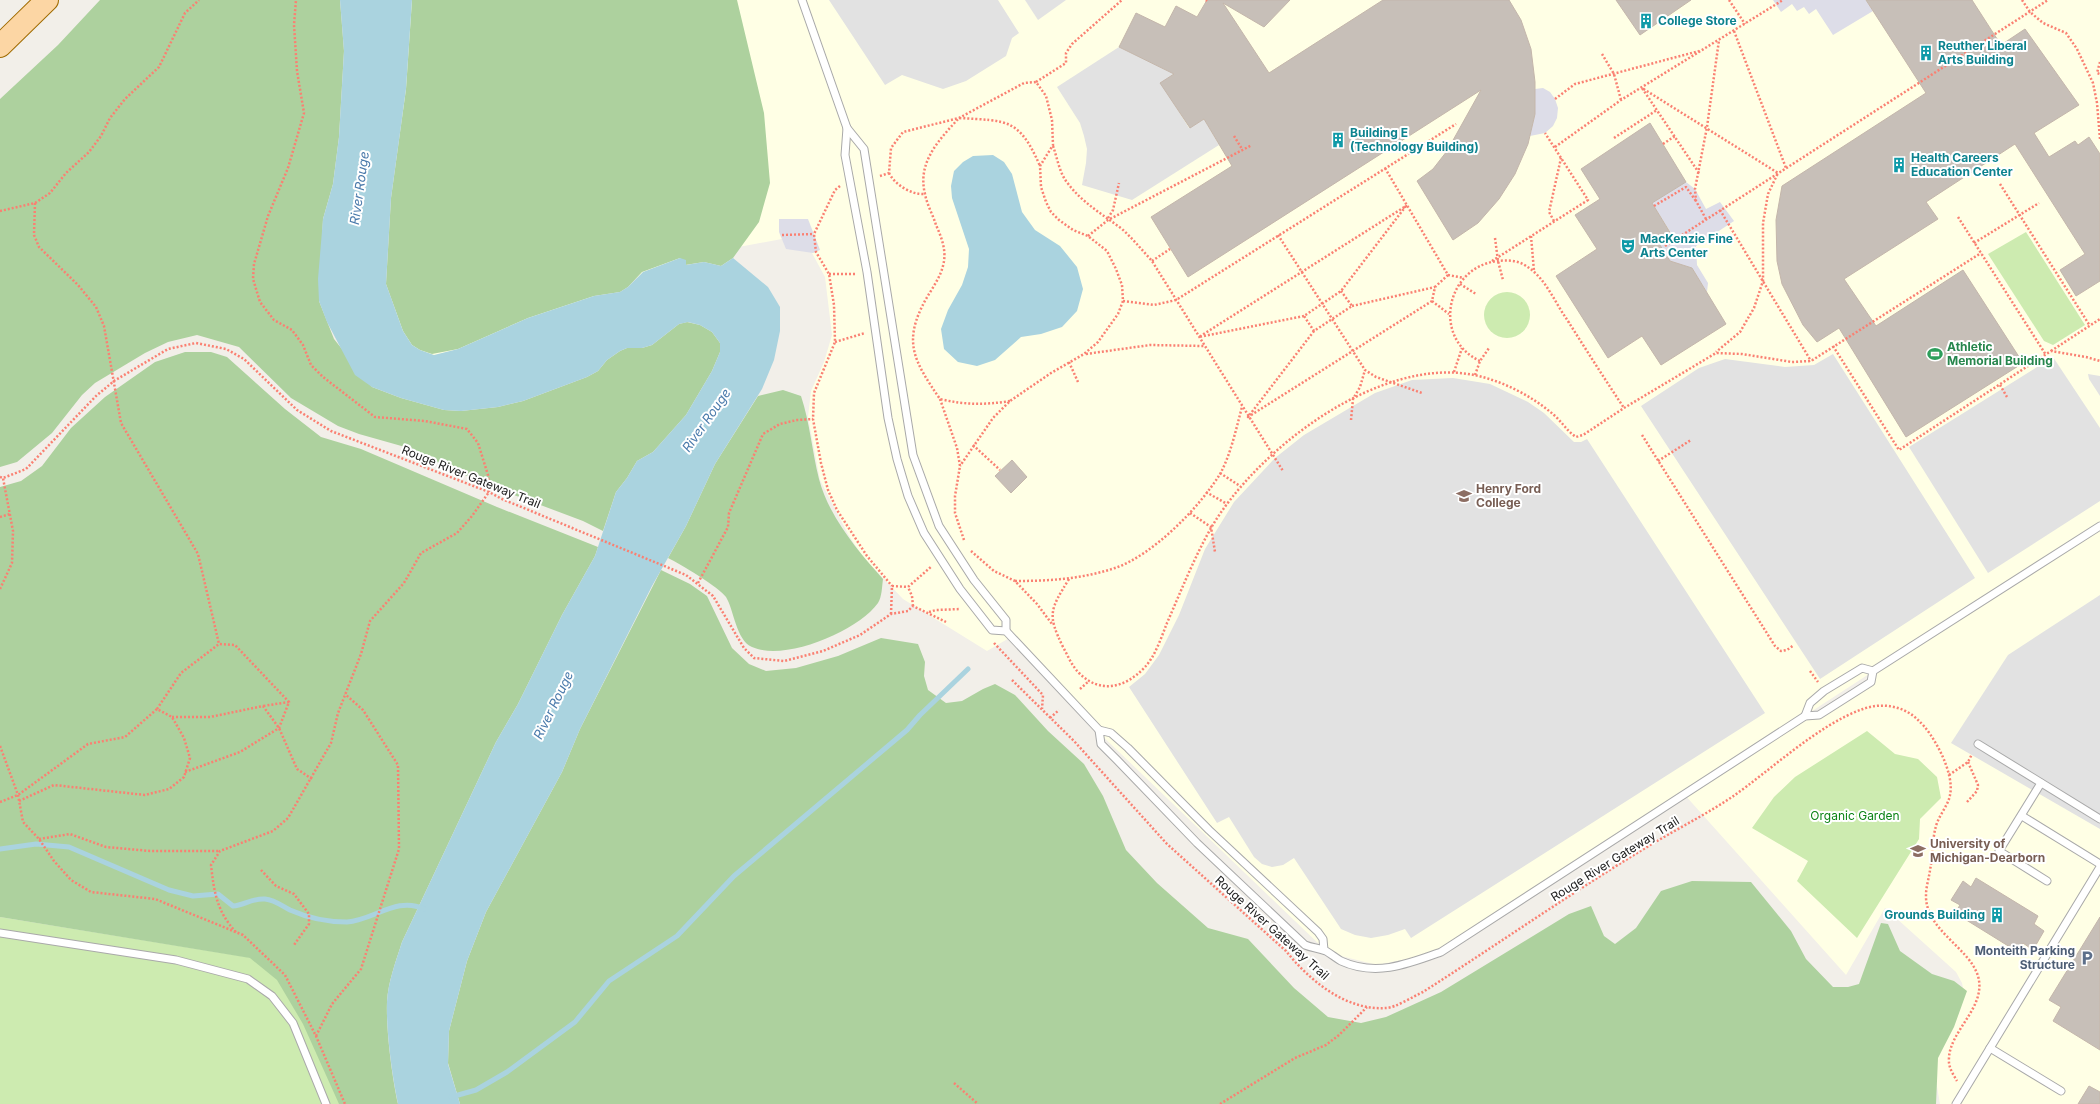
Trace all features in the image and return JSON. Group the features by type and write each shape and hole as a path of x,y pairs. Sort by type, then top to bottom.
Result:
{"main road":[{"path":"0,46 47,0"}],"lane":[{"path":"802,0 847,128 864,149 913,455 939,526 974,580 1006,620 1006,631"},
{"path":"847,128 845,155 867,272 888,418 897,459 908,496 924,533 960,589 992,630 1006,631 1099,730 1111,733 1122,743 1209,830 1318,932 1323,939 1324,950"},
{"path":"1805,716 1810,703 1824,691 1862,668 1873,670 2100,526"},
{"path":"1099,730 1101,744 1197,843 1305,945 1324,950 1341,961 1359,967 1377,969 1405,966 1442,952 1805,716 1819,715 1871,682 1873,670"},
{"path":"1978,744 2100,819"},
{"path":"2041,783 1999,851 2047,881"},
{"path":"2022,816 2100,864"},
{"path":"1956,1104 2100,867"},
{"path":"0,933 176,960 248,979 272,996 293,1023 326,1104"},
{"path":"1990,1048 2061,1092"}],"path":[{"path":"0,211 35,203 50,193 66,173 89,152 101,136 110,118 125,99 159,67 185,13 199,0"},
{"path":"39,839 70,834 106,847 150,851 220,851 273,831 288,818 331,743 338,713 361,654 370,621 404,583 421,554 457,534 489,492 488,476 478,443 467,429 426,421 374,417 323,377 311,365 303,345 292,330 274,320 260,302 253,279 254,264 268,216 288,168 304,113 297,71 294,25 296,0"},
{"path":"924,194 910,192 892,178 889,173 891,148 903,132 959,118 1024,83 1036,82 1066,63 1066,53 1072,44 1122,0"},
{"path":"1729,0 1745,24"},
{"path":"1555,147 1622,100 1783,0"},
{"path":"2022,0 2030,12 2043,23 2066,33 2077,49 2090,77 2097,103 2100,139"},
{"path":"1665,246 2048,0"},
{"path":"1734,31 1786,168"},
{"path":"1696,202 1695,189 1707,127 1719,40"},
{"path":"1555,98 1575,84 1704,50"},
{"path":"1602,54 1614,74 1622,100"},
{"path":"2090,77 2098,74 2100,62"},
{"path":"1036,82 1046,96 1049,106 1053,145 1065,180 1088,205 1138,245 1152,261 1283,471"},
{"path":"1642,88 1707,127 1778,173"},
{"path":"1642,88 1699,173"},
{"path":"1614,138 1657,110"},
{"path":"959,118 1001,121 1018,129 1030,143 1040,166 1041,187 1051,212 1073,230 1088,236 1106,251 1116,268 1122,285 1123,301 1110,326 1098,342 1084,354 1050,373 1010,400 993,418 960,466"},
{"path":"959,118 939,140 926,159 923,174 924,194 943,242 944,260 940,275 919,312 912,332 916,359 926,379 940,399 952,430 960,466 955,496 955,513 959,528 967,546 978,559 994,570 1015,581 1037,604 1053,625 1073,667 1089,681 1102,685 1117,686 1129,682 1146,667 1157,647 1211,527 1240,486 1272,453 1311,423 1353,399 1388,382 1410,376 1454,372 1476,375 1510,387 1538,403 1555,416 1569,433 1576,437 1583,435 1624,408 1716,353 1740,332 1754,308 1763,280 1763,222 1768,194 1778,173"},
{"path":"1123,301 1154,305 1176,300 1456,124"},
{"path":"1480,361 1470,356 1462,348 1452,328 1449,314 1451,303 1464,278 1477,268 1490,262 1588,200 1545,133"},
{"path":"1234,136 1242,149"},
{"path":"1662,144 1675,136"},
{"path":"1040,166 1053,145"},
{"path":"1088,236 1108,220 1252,145"},
{"path":"1554,221 1550,212 1561,157"},
{"path":"1385,168 1448,275 1464,278"},
{"path":"875,177 889,173"},
{"path":"1108,220 1113,210 1119,183"},
{"path":"845,184 835,190 814,234 816,252 829,274 834,306 835,342 814,393 813,419 820,463 828,490 837,510 867,556 892,586 891,614"},
{"path":"2000,184 2090,326"},
{"path":"1654,206 1686,187 1706,219"},
{"path":"35,203 34,235 39,247 78,285 96,307 104,326 121,424 198,554 219,644"},
{"path":"1974,243 2039,203"},
{"path":"1199,337 1406,206"},
{"path":"1199,337 1304,316 1342,291 1406,206"},
{"path":"1720,210 1811,361"},
{"path":"1958,217 2046,355"},
{"path":"782,235 814,234"},
{"path":"1278,235 1365,370 1388,382 1422,393"},
{"path":"1531,236 1534,272"},
{"path":"1496,238 1498,261 1503,280"},
{"path":"1152,261 1170,249"},
{"path":"1716,353 1742,354 1792,362 1811,361 1981,253"},
{"path":"1490,262 1514,261 1525,265 1534,272 1543,282 1624,408"},
{"path":"829,274 867,272"},
{"path":"1248,417 1314,332 1352,306 1435,287 1448,275"},
{"path":"1460,284 1476,294"},
{"path":"1248,417 1432,300 1435,287"},
{"path":"1342,291 1352,306"},
{"path":"1432,300 1449,314"},
{"path":"1304,316 1314,332"},
{"path":"1833,346 1899,450 2100,319"},
{"path":"835,342 875,331"},
{"name":"Rouge River Gateway Trail","path":"2,478 26,468 96,396 114,381 168,349 196,343 226,349 244,359 297,410 331,431 489,492 502,499 686,575 698,583 719,604 748,654 754,658 784,661 823,651 860,635 891,614 902,614 914,606"},
{"path":"1084,354 1150,345 1204,346"},
{"path":"1454,372 1462,348"},
{"path":"1476,375 1480,361 1489,348"},
{"path":"2051,351 2100,361"},
{"path":"1069,362 1078,382"},
{"path":"1351,420 1353,399 1360,387 1365,370"},
{"path":"2000,385 2007,397"},
{"path":"940,399 970,405 985,405 1010,400"},
{"path":"1015,581 1069,579 1116,568 1136,558 1155,544 1190,513 1220,473 1229,451 1242,407"},
{"path":"698,583 728,527 729,513 763,434 780,424 797,420 813,419"},
{"path":"1642,435 1775,646 1781,651 1787,650 1794,645"},
{"path":"1658,461 1691,440"},
{"path":"973,445 1000,470"},
{"path":"1220,473 1240,486"},
{"path":"0,589 12,563 13,531 2,478"},
{"path":"1206,492 1227,504"},
{"path":"1190,513 1211,527 1215,552"},
{"path":"0,517 10,514"},
{"path":"892,586 908,587 934,565"},
{"path":"1053,625 1053,611 1069,579"},
{"path":"908,587 914,606 946,622"},
{"path":"928,612 936,610 963,609"},
{"path":"990,638 1042,695 1042,709"},
{"path":"0,802 18,795 88,744 125,737 157,709 181,673 219,644 235,645 289,702"},
{"path":"1810,671 1821,686"},
{"name":"Rouge River Gateway Trail","path":"1012,680 1090,758 1167,844 1286,951 1301,970 1327,990 1356,1005 1387,1008 1423,992 1646,848 1731,798 1822,731 1863,709 1880,704 1899,708 1918,719 1932,737 1951,781 1950,796 1939,815 1935,830 1926,895 1930,913 1939,927 1966,957 1978,974 1980,987 1978,998 1954,1042 1948,1057 1950,1070 1964,1091"},
{"path":"1080,689 1089,681"},
{"path":"316,1036 332,1004 361,969 399,849 398,765 363,710 345,694"},
{"path":"157,709 172,717 210,717 289,702"},
{"path":"185,772 240,752 278,728 289,702"},
{"path":"263,706 278,728 297,769 312,778"},
{"path":"1050,718 1059,710"},
{"path":"19,801 54,785 145,795 169,789 184,777 190,758 184,738 172,717"},
{"path":"1949,774 1968,762 1978,744"},
{"path":"0,746 18,795 23,822 39,839 54,861 70,880 91,892 155,899 243,935 285,975 316,1036 344,1104"},
{"path":"1967,802 1977,791 1978,785 1968,762"},
{"path":"220,851 211,865 214,890 225,920 236,932"},
{"path":"262,870 276,886 294,894 309,914 309,924 294,945"},
{"path":"1220,1104 1295,1058 1326,1045 1339,1035 1367,1007"},
{"path":"954,1082 978,1104"}],"shaded area":[{"name":"Henry Ford College","path":"407,0 2100,0 2100,1104 1940,1104 1932,1058 1964,993 1962,983 1956,972 1885,908 1846,975 1684,794 1677,794 1441,952 1377,965 1341,956 1320,945 1093,727 1011,637 987,651 903,599 863,557 848,534 820,480 808,417 811,391 824,362 832,335 825,277 812,253 808,234 680,258 626,283 434,362 393,346","holes":["1952,620 1832,704 1703,782"]},
{"path":"829,0 998,0 1019,33 1012,38 1006,56 966,81 943,89 902,75 885,85"},
{"path":"1025,0 1066,0 1038,20"},
{"path":"1773,0 1866,0 1873,11 1833,35 1816,9 1809,14 1804,7 1797,11 1792,4 1781,12"},
{"path":"1119,47 1174,74 1161,83 1189,128 1204,119 1219,145 1132,200 1082,185 1087,149 1084,136 1080,123 1057,87"},
{"path":"1543,88 1550,92 1555,99 1558,108 1557,118 1553,126 1545,133 1530,136 1535,114 1535,89"},
{"path":"1686,182 1695,189 1706,209 1720,202 1734,221 1696,246 1697,265 1708,283 1707,292 1692,268 1670,261 1658,242 1671,233 1652,203"},
{"path":"779,219 808,219 820,250 813,253 786,249 779,232"},
{"path":"1833,354 1975,578 1820,679 1641,406 1699,368 1725,359 1785,367 1814,365"},
{"path":"2053,357 2100,428 2100,501 1988,573 1909,447"},
{"path":"2088,374 2100,376 2100,396 2089,379"},
{"path":"1453,378 1490,384 1528,402 1544,413 1574,442 1581,442 1587,439 1765,713 1411,938 1405,929 1388,935 1371,938 1355,935 1341,929 1294,858 1283,865 1272,867 1262,864 1254,857 1229,817 1217,823 1129,687 1145,674 1159,655 1179,615 1205,549 1234,502 1275,458 1304,435 1375,393 1412,380"},
{"path":"2100,595 2100,829 1951,743 2008,655"}],"green space":[{"path":"100,0 340,0 344,51 339,137 333,184 323,219 319,301 334,339 372,387 401,398 444,410 461,411 498,407 523,401 587,377 598,371 607,360 620,351 627,348 642,348 652,345 679,324 687,322 700,325 712,332 720,343 720,352 712,371 686,415 653,452 637,461 627,478 616,492 603,531 583,521 482,483 405,447 359,434 338,426 291,398 239,347 197,335 168,342 145,353 95,383 82,395 52,433 17,462 0,467 0,99 58,45"},
{"path":"412,0 737,0 764,113 770,183 759,222 733,258 721,266 704,262 685,265 680,258 642,272 628,287 620,292 594,296 528,318 458,349 432,354 420,350 412,345 403,331 386,284 391,198 406,89"},
{"path":"2026,232 2085,325 2053,345 2044,341 1988,254"},
{"path":"1502,292 1512,292 1520,296 1526,302 1530,310 1530,320 1526,328 1520,334 1512,338 1502,338 1494,334 1488,328 1484,320 1484,310 1488,302 1494,296"},
{"path":"185,352 211,352 227,357 285,409 321,437 361,449 497,507 598,547 595,556 562,615 518,704 496,742 402,942 391,979 387,1002 387,1026 398,1104 339,1104 303,1024 277,980 250,958 0,917 0,487 21,481 42,466 71,428 105,397 155,362"},
{"path":"783,390 801,396 807,416 819,479 830,507 845,533 883,579 881,595 878,603 868,614 855,624 820,641 801,647 766,651 752,647 742,638 729,603 722,593 699,576 668,558 686,526 715,464 758,396"},
{"path":"661,570 690,584 707,596 732,648 749,664 766,671 796,668 838,656 881,638 918,644 925,662 924,676 928,690 946,703 962,701 995,684 1015,695 1048,731 1084,764 1103,796 1126,850 1157,883 1208,928 1248,939 1294,988 1328,1017 1361,1023 1386,1017 1441,992 1569,914 1591,906 1604,936 1615,944 1636,928 1661,891 1692,881 1751,882 1791,931 1806,959 1833,987 1848,987 1859,984 1881,923 1888,924 1900,951 1932,974 1954,981 1967,991 1954,1027 1938,1058 1936,1104 460,1104 448,1063 449,1031 467,961 486,912 562,772 580,729"},
{"name":"Organic Garden","path":"1867,731 1895,754 1918,759 1937,777 1941,798 1920,819 1919,839 1857,938 1797,881 1808,861 1752,828 1774,797 1795,777"},
{"path":"0,917 296,965 355,1104 0,1104"}],"water":[{"name":"River Rouge","path":"340,0 412,0 406,89 391,198 386,284 403,331 412,345 420,350 434,355 458,349 528,318 594,296 620,292 628,287 643,272 680,258 686,260 686,265 704,262 721,266 733,258 768,287 780,307 780,331 774,360 762,389 715,464 686,526 652,586 580,729 562,772 486,912 467,961 449,1031 448,1064 460,1104 398,1104 387,1026 387,1002 391,979 402,942 496,742 518,704 562,615 595,556 616,492 627,478 637,461 653,452 686,415 712,371 720,352 720,343 712,332 700,325 688,322 679,324 652,345 642,348 627,348 620,351 607,360 598,371 587,377 523,401 498,407 461,411 444,410 401,398 372,387 355,375 327,322 319,301 318,279 323,219 333,184 339,137 344,51"},
{"path":"993,155 1004,162 1012,174 1022,212 1035,230 1060,246 1077,267 1083,289 1077,311 1062,327 1041,334 1021,337 995,360 977,366 958,362 944,349 941,329 948,310 962,285 968,267 969,249 952,198 951,186 954,171 963,162 973,156"}],"building":[{"name":"Building E (Technology Building)","path":"1207,0 1290,0 1264,27 1223,3 1269,73 1383,0 1509,0 1521,20 1531,49 1535,82 1535,114 1528,144 1515,174 1499,199 1478,223 1453,240 1417,181 1433,169 1447,151 1481,90 1188,277 1151,217 1232,166 1204,119 1190,128 1160,83 1174,74 1119,47 1136,13 1165,27 1176,6 1197,17"},
{"name":"College Store","path":"1616,0 1691,0 1640,35"},
{"path":"1866,0 1972,0 2001,45 2025,29 2079,105 2034,133 2049,157 2075,141 2078,145 2089,137 2100,154 2100,281 2076,296 2060,270 2085,254 2015,144 1926,202 1938,219 1844,279 1876,326 1963,270 2023,363 1906,437 1839,328 1817,342 1803,325 1782,284 1777,261 1776,220 1782,186 1926,93"},
{"name":"MacKenzie Fine Arts Center","path":"1650,123 1686,182 1652,203 1671,234 1658,242 1670,261 1692,268 1726,324 1661,365 1642,336 1608,358 1556,276 1597,249 1575,215 1600,199 1581,169"},
{"path":"1012,460 1027,477 1011,493 995,476"},
{"name":"Grounds Building","path":"1976,878 2038,916 2034,924 2044,931 2033,950 2023,943 2018,952 1955,913 1960,905 1951,900 1963,881 1971,887"},
{"name":"Monteith Parking Structure","path":"2100,917 2100,1050 2053,1021 2061,1007 2049,1000"},
{"path":"2089,1086 2100,1092 2100,1104 2078,1104"}],"waterway":[{"path":"451,1097 476,1090 507,1072 575,1022 609,981 677,936 734,876 907,730 920,715 968,669"},
{"path":"0,849 36,844 69,847 169,890 193,896 218,894 233,906 265,899 275,902 297,913 325,920 347,922 404,905 424,909"}],"place":[{"name":"College Store","path":"1646,21"},
{"name":"Reuther Liberal Arts Building","path":"1926,53"},
{"name":"Building E (Technology Building)","path":"1338,140"},
{"name":"Health Careers Education Center","path":"1899,165"},
{"name":"MacKenzie Fine Arts Center","path":"1628,246"},
{"name":"Athletic Memorial Building","path":"1935,354"},
{"name":"Henry Ford College","path":"1464,496"},
{"name":"University of Michigan-Dearborn","path":"1918,851"},
{"name":"Grounds Building","path":"1997,915"},
{"name":"Monteith Parking Structure","path":"2087,958"}]}
